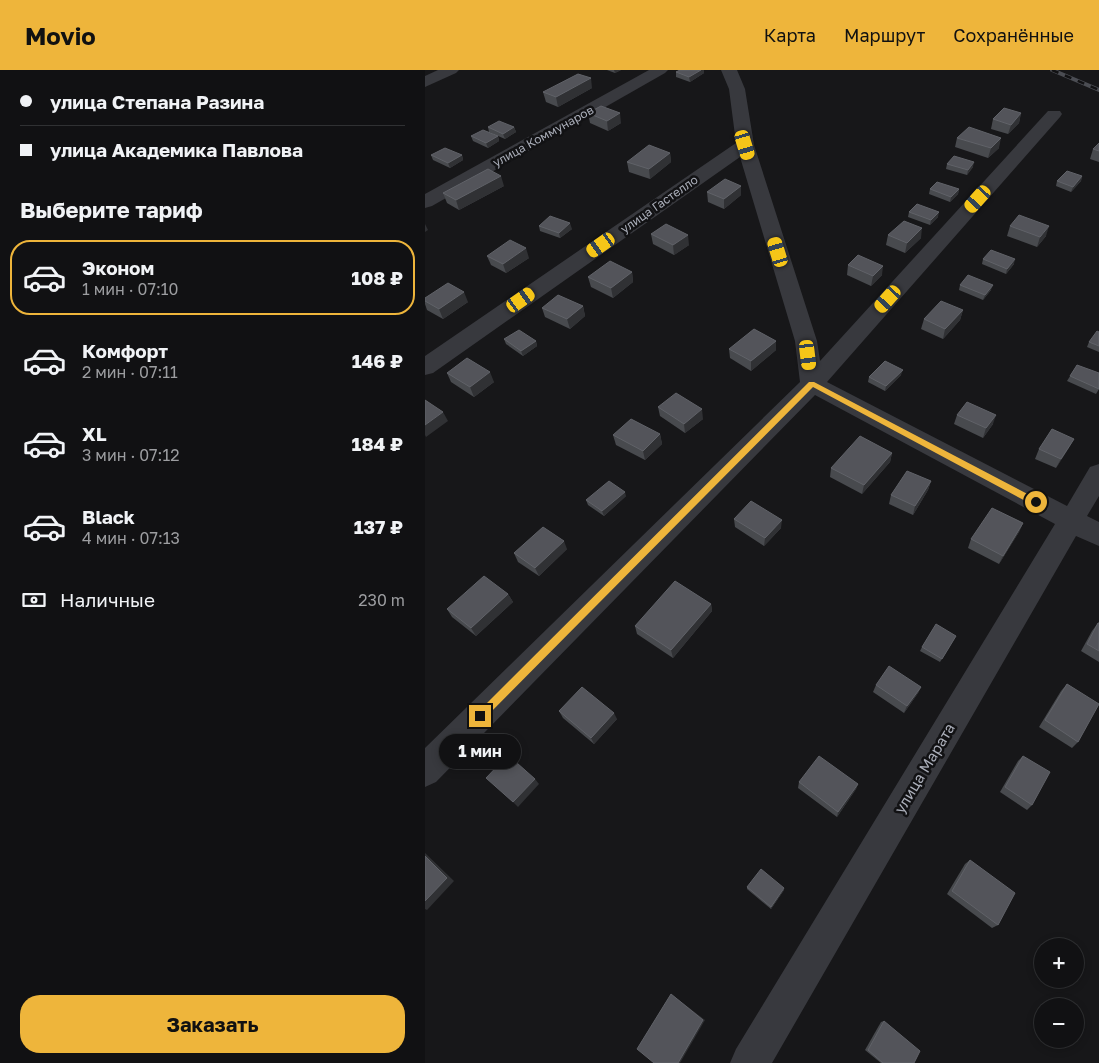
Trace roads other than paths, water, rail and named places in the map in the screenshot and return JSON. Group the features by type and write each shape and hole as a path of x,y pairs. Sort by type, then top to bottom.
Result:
{"street":[{"path":"425,82 451,70"},
{"name":"улица Коммунаров","path":"425,202 660,70"},
{"path":"729,70 737,88 745,145 806,341 812,384"},
{"path":"425,771 812,384 1054,114"},
{"name":"улица Гастелло","path":"425,367 745,145"},
{"path":"812,384 1099,535"},
{"name":"улица Марата","path":"750,1063 1099,474"}],"railway":[{"path":"1052,70 1099,90"}]}
